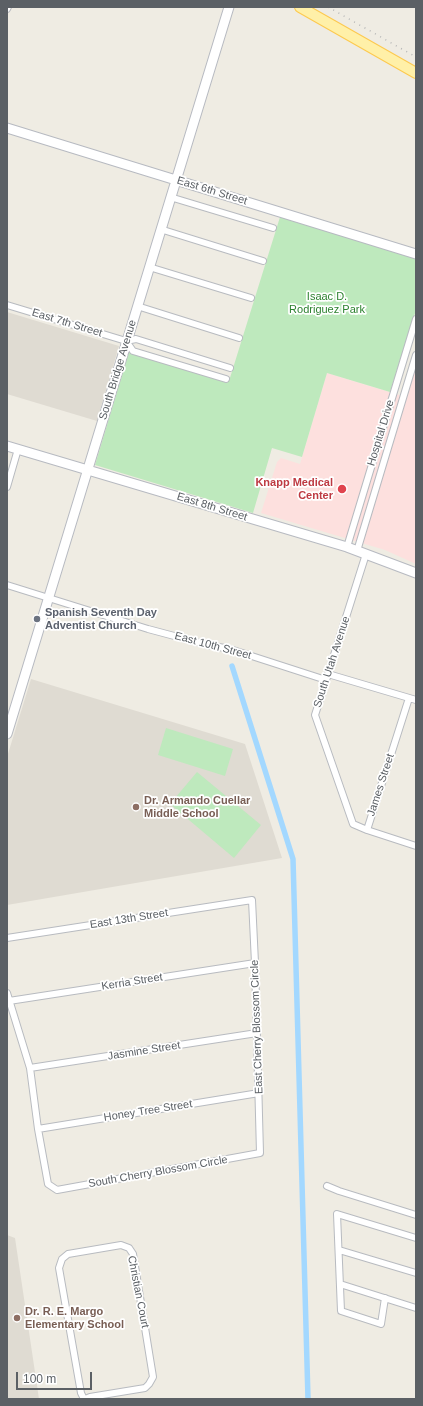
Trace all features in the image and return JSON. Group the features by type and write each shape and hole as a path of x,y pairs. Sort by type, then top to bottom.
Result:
{"main road":[{"path":"300,7 416,73"}],"street":[{"name":"South Bridge Avenue","path":"7,734 175,179 229,7"},
{"name":"East 6th Street","path":"7,128 416,254"},
{"path":"170,197 273,228"},
{"path":"160,229 263,261"},
{"path":"149,267 251,298"},
{"name":"East 7th Street","path":"7,305 126,341 136,339 230,368"},
{"path":"137,306 239,338"},
{"name":"Hospital Drive","path":"347,548 416,319"},
{"name":"East 7th Street","path":"126,341 133,351 226,379"},
{"name":"Hospital Drive","path":"362,552 416,355"},
{"name":"East 8th Street","path":"7,446 362,552 416,573"},
{"path":"7,487 18,449"},
{"name":"South Utah Avenue","path":"362,552 315,715 353,824 367,830"},
{"name":"East 10th Street","path":"7,585 208,646 230,649 326,680"},
{"path":"328,674 416,700"},
{"name":"James Street","path":"409,698 367,830 416,846"},
{"name":"East 13th Street","path":"7,938 252,900"},
{"name":"East Cherry Blossom Circle","path":"252,900 260,1153"},
{"name":"Kerria Street","path":"9,1001 255,963"},
{"path":"7,993 30,1068 38,1129"},
{"name":"Jasmine Street","path":"30,1068 257,1033"},
{"name":"Honey Tree Street","path":"38,1129 259,1093"},
{"name":"South Cherry Blossom Circle","path":"38,1129 48,1184 57,1190 260,1153"},
{"path":"327,1186 416,1215"},
{"path":"385,1298 381,1324 341,1311 337,1214 416,1238"},
{"name":"Christian Court","path":"121,1245 129,1248 133,1254 153,1377 149,1384 144,1388 84,1399 81,1393 59,1268 62,1259 68,1254 121,1245"},
{"path":"339,1250 416,1274"},
{"path":"340,1284 416,1308"}],"shaded area":[{"path":"7,312 119,346 97,421 7,394"},
{"name":"Knapp Medical Center","path":"416,366 416,564 385,550 261,513 277,462 281,458 300,464 327,373 406,397"},
{"name":"Dr. Armando Cuellar Middle School","path":"31,679 245,744 282,858 7,905 7,757"},
{"name":"Dr. R. E. Margo Elementary School","path":"7,1235 15,1238 39,1399 7,1399"}],"green space":[{"name":"Isaac D. Rodriguez Park","path":"280,217 416,259 416,310 390,392 327,373 302,457 272,448 253,513 95,465 129,352 229,381"},
{"path":"166,728 233,749 225,776 158,755"},
{"path":"197,772 261,825 234,858 170,804"}],"waterway":[{"path":"232,666 293,859 308,1399"}],"railway":[{"path":"328,7 416,57"}],"place":[{"name":"Knapp Medical Center","path":"342,489"},
{"name":"Spanish Seventh Day Adventist Church","path":"37,619"},
{"name":"Dr. Armando Cuellar Middle School","path":"136,807"},
{"name":"Dr. R. E. Margo Elementary School","path":"17,1318"}]}
